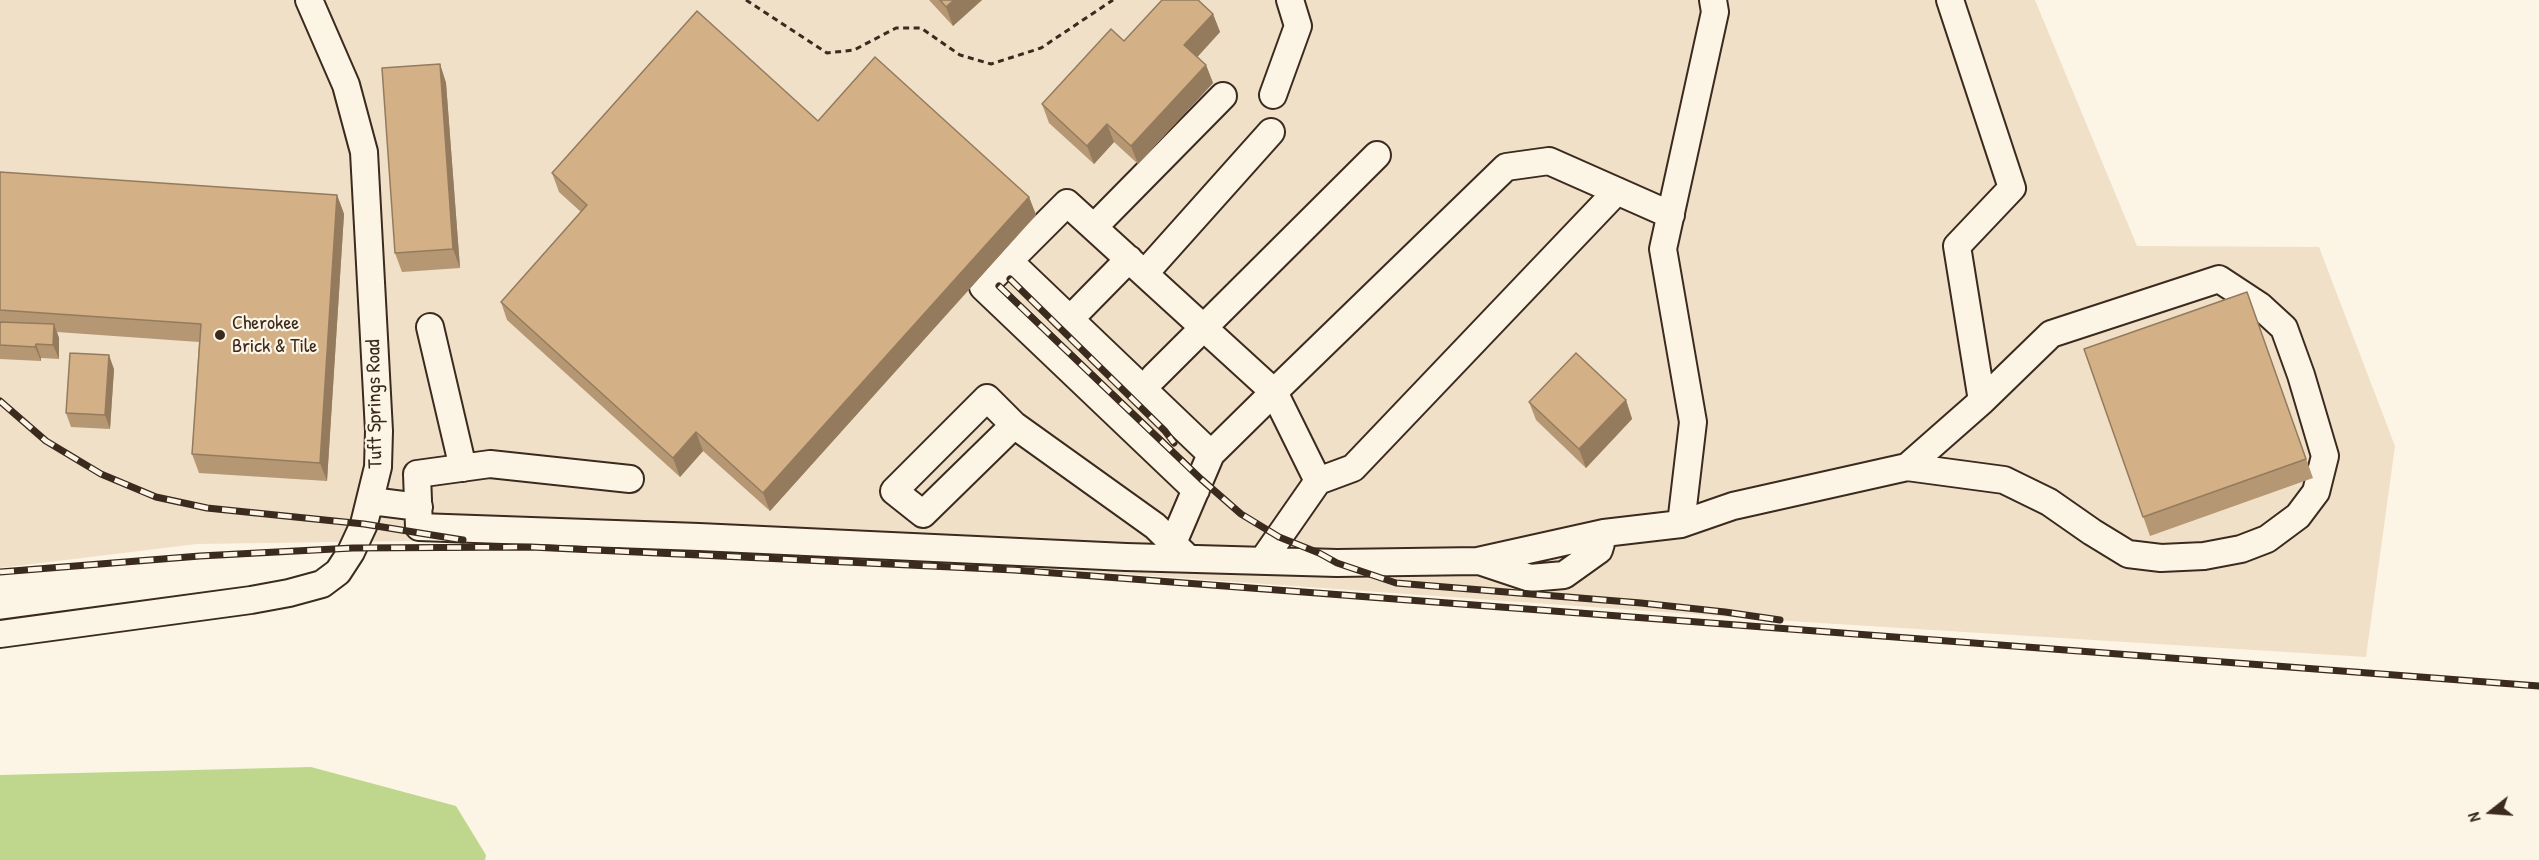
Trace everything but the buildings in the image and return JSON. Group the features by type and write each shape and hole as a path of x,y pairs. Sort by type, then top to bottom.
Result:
{"street":[{"name":"Tuft Springs Road","path":"0,634 251,600 322,584 338,572 351,552 364,524 378,467 379,431 364,152 346,86 309,0"},
{"path":"1273,95 1298,26 1290,0"},
{"path":"1681,524 1694,422 1664,249 1716,12 1713,0"},
{"path":"1950,0 2012,188 1958,246 1982,401"},
{"path":"1095,227 1223,96"},
{"path":"1076,313 1137,266 1271,132"},
{"path":"1154,377 1377,155"},
{"path":"1180,551 1196,490 1211,454 1506,167 1549,161 1671,215"},
{"path":"1263,560 1318,481 1353,468 1617,191"},
{"path":"1196,490 983,287 1067,203 1274,392 1318,481"},
{"path":"1009,261 1211,454"},
{"path":"630,479 490,464 417,474 419,527 1180,551 1263,560 1337,563 1478,561 1604,533 1681,524 1734,506 1907,467 2004,480 2049,502 2128,554 2161,558 2204,556 2241,549 2266,538 2298,516 2316,492 2325,456 2301,375 2284,328 2260,306 2219,279 2051,334 1982,401 1907,467"},
{"path":"430,327 463,468"},
{"path":"1014,425 923,514 894,491 987,398 1014,425 1155,526 1180,551"},
{"path":"371,501 419,507"}],"path":[{"path":"746,0 827,54 854,51 896,28 921,28 960,55 992,64 1041,48 1113,0"}],"shaded area":[{"name":"Cherokee Brick & Tile","path":"0,0 2035,0 2137,246 2319,247 2395,446 2366,657 1804,622 613,538 197,544 0,568"}],"green space":[{"path":"311,767 456,806 486,855 485,860 0,860 0,775"}],"railway":[{"path":"1010,279 1165,431 1174,443"},
{"path":"999,286 1201,479 1241,514 1279,537 1337,563 1396,583 1641,603 1780,620"},
{"path":"0,401 46,441 101,474 156,497 207,508 364,524 463,540"},
{"path":"0,572 200,556 353,548 531,547 1014,570 2539,686"}],"place":[{"name":"Cherokee Brick & Tile","path":"220,335"}]}
